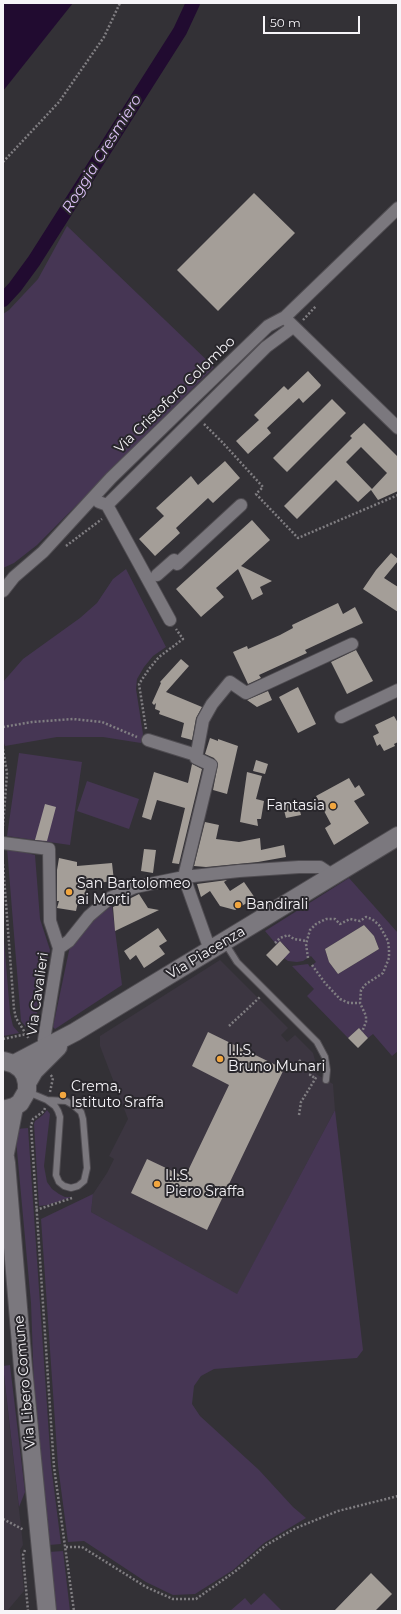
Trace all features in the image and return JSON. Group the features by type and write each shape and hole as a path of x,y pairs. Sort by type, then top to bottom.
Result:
{"main road":[{"name":"Via Piacenza","path":"7,1061 42,1053 398,836"},
{"name":"Via Piacenza","path":"27,1087 42,1053"},
{"path":"7,1061 21,1069 25,1075 27,1087"},
{"name":"Via Libero Comune","path":"27,1087 20,1103 9,1109 4,1156 23,1368 35,1610"}],"street":[{"name":"Via Cristoforo Colombo","path":"3,591 9,578 43,552 90,499 186,405 268,326 285,317 398,208"},
{"path":"285,317 293,327 398,428"},
{"name":"Via Cristoforo Colombo","path":"107,505 266,347 293,327"},
{"path":"90,499 107,505 170,620"},
{"path":"157,575 174,560 177,564 241,505"},
{"path":"196,755 203,720 212,704 230,682 246,693 352,644"},
{"path":"341,716 398,690"},
{"path":"148,740 196,755 196,758 211,765 184,877 217,946"},
{"name":"Via Cavalieri","path":"3,843 49,849 50,921 59,948 42,1053"},
{"path":"59,948 69,941 88,916 110,898 135,887 184,877 239,871 299,867 320,867 326,870 331,877"}],"lane":[{"path":"217,946 237,962 317,1042 325,1057 328,1070 326,1080"},
{"path":"27,1087 55,1106 60,1117 56,1175 59,1182 64,1186 71,1188 78,1186 84,1181 87,1168 84,1119 81,1112 66,1101 47,1100"}],"path":[{"path":"3,162 59,102 104,37 120,3"},
{"path":"196,417 223,443 263,487 256,494 298,538 398,495"},
{"path":"3,727 32,722 74,719 102,722 141,739 148,740 139,684 149,669 160,657 183,639 170,620"},
{"path":"3,749 7,773 3,826"},
{"path":"3,864 14,1009 16,1018 26,1034 42,1053 52,1078 44,1111 33,1119 31,1126 54,1467 74,1611"},
{"path":"308,958 306,950 310,930 316,924 326,919 335,920 340,924 350,919 360,921 366,917 372,918 378,925 388,941 389,958 383,973 366,984 361,990 360,1003 366,1016 362,1032"},
{"path":"275,943 280,938 288,935 294,939 307,941"},
{"path":"312,965 325,984 340,999 349,1003 360,1003"},
{"path":"230,1026 267,992"},
{"path":"3,1039 26,1034"},
{"path":"299,1060 312,1072 310,1075 315,1078"},
{"path":"299,1115 301,1102 315,1078 317,1075 328,1070"},
{"path":"36,1210 74,1197 78,1186"},
{"path":"66,1547 82,1547 146,1587 173,1599 196,1599 236,1570 266,1545 296,1528 338,1511 398,1496"},
{"path":"3,1519 21,1529"}],"shaded area":[{"path":"4,3 73,3 3,91 3,5"},
{"path":"67,226 214,367 37,545 14,563 3,568 3,314 9,310 38,279"},
{"path":"126,569 166,647 153,656 137,679 136,689 143,734 141,743 103,737 57,737 5,746 3,740 3,682 23,659 80,618 97,603 113,579"},
{"path":"19,753 82,762 70,845 7,836"},
{"path":"87,781 139,799 129,829 77,811"},
{"path":"7,848 35,855 40,919 50,950 35,1022 31,1028 26,1027 21,1021"},
{"path":"349,878 398,933 398,1051 392,1056 373,1034 368,1038 359,1028 348,1038 307,996 314,989 292,966 308,964 310,967 316,962 311,956 303,961 288,961 284,958 290,951 280,941 276,944 265,931","holes":["364,925 374,936 379,949 338,974 329,962 325,949"]},
{"path":"112,906 122,985 55,1029 53,1027 70,946 98,916"},
{"path":"3,927 10,1013 13,1026 19,1033 3,1036"},
{"path":"220,960 288,1028 281,1035 287,1042 295,1035 313,1053 316,1064 316,1074 333,1084 335,1110 237,1295 91,1212 93,1194 107,1173 114,1159 109,1156 128,1119 100,1046 100,1036"},
{"path":"47,1110 50,1114 44,1166 47,1182 52,1189 59,1194 65,1197 72,1197 48,1205 39,1206 34,1124 35,1121"},
{"path":"335,1110 363,1350 357,1358 214,1369 201,1376 194,1386 192,1404 200,1416 259,1470 293,1507 306,1518 264,1543 233,1570 195,1594 173,1595 146,1582 84,1541 68,1542 58,1466 41,1219 93,1194 91,1212 237,1294"},
{"path":"28,1128 51,1465 61,1544 49,1545 34,1386 31,1303 15,1129"},
{"path":"10,1365 25,1492 19,1507 3,1366"},
{"path":"3,1375 23,1545 20,1550 24,1591 7,1611 3,1611"},
{"path":"63,1551 70,1611 55,1611 49,1552"},
{"path":"264,1593 282,1611 230,1611 245,1598 251,1605"}],"building":[{"path":"254,193 295,233 218,311 177,270"},
{"path":"308,371 321,385 320,387 303,403 299,398 267,428 271,433 248,454 236,441 259,420 254,415 284,386 288,390"},
{"path":"332,399 346,413 287,472 273,458"},
{"path":"364,423 398,457 398,491 378,500 371,490 358,502 336,480 297,519 284,506 352,438 350,436","holes":["361,447 387,473 372,489 346,462"]},
{"path":"225,461 240,478 213,503 208,498 176,528 180,533 155,556 139,539 164,516 156,508 191,476 198,485"},
{"path":"252,520 270,540 241,566 272,581 260,587 263,594 252,600 238,569 216,588 224,597 201,617 176,589"},
{"path":"391,553 398,559 398,561 384,578 398,587 398,612 363,589 376,570"},
{"path":"338,603 343,614 355,607 363,623 305,650 307,653 259,675 261,678 248,684 233,652 247,646 248,649 280,635 293,628 292,625"},
{"path":"356,650 373,681 347,694 331,662"},
{"path":"181,659 189,666 166,692 202,707 196,718 192,740 181,737 184,723 159,714 160,711 155,709 156,703 154,705 152,703 161,683 160,682"},
{"path":"298,687 316,724 298,733 279,697"},
{"path":"268,691 272,700 257,707 247,700"},
{"path":"394,716 398,723 398,742 394,744 395,746 384,751 380,744 377,746 373,736 379,733 375,725"},
{"path":"210,738 218,741 218,739 238,746 227,794 213,790 218,764 214,758 205,754"},
{"path":"256,760 268,764 265,774 253,771"},
{"path":"192,764 202,769 179,864 172,863 185,808 157,800 151,820 142,817 154,772 188,783"},
{"path":"247,772 262,776 256,799 264,801 261,819 257,819 258,826 240,822"},
{"path":"349,778 355,788 359,785 365,795 354,801 369,823 334,845 325,828 331,824 316,796"},
{"path":"282,802 298,803 301,815 286,818"},
{"path":"45,804 56,807 47,841 35,840"},
{"path":"205,822 219,825 216,839 239,842 260,838 261,850 284,845 286,857 258,862 206,867 194,866"},
{"path":"144,849 156,850 153,873 141,871"},
{"name":"San Bartolomeo ai Morti","path":"59,858 77,862 77,866 112,863 114,881 87,884 83,903 78,902 76,911 57,908 59,901 57,901 57,870"},
{"path":"227,880 224,882 230,891 244,882 255,898 235,910 220,906 210,891 201,897 197,884"},
{"path":"139,894 148,908 159,910 115,931 113,907"},
{"path":"364,925 374,936 379,949 338,974 329,962 325,949"},
{"path":"158,928 167,941 159,946 165,954 144,968 136,955 130,960 124,951"},
{"path":"280,941 290,952 277,966 266,955"},
{"path":"359,1028 368,1038 358,1048 348,1038"},
{"path":"208,1032 284,1069 207,1230 131,1193 147,1159 185,1177 229,1085 192,1066"},
{"path":"371,1573 392,1594 375,1611 334,1611"}],"waterway":[{"name":"Roggia Cresmiero","path":"3,300 15,287 34,261 180,31 193,3"}],"place":[{"name":"Fantasia","path":"333,806"},
{"name":"San Bartolomeo ai Morti","path":"69,892"},
{"name":"Bandirali","path":"238,905"},
{"name":"I.I.S. Bruno Munari","path":"220,1059"},
{"name":"Crema, Istituto Sraffa","path":"63,1095"},
{"name":"I.I.S. Piero Sraffa","path":"157,1184"}]}
